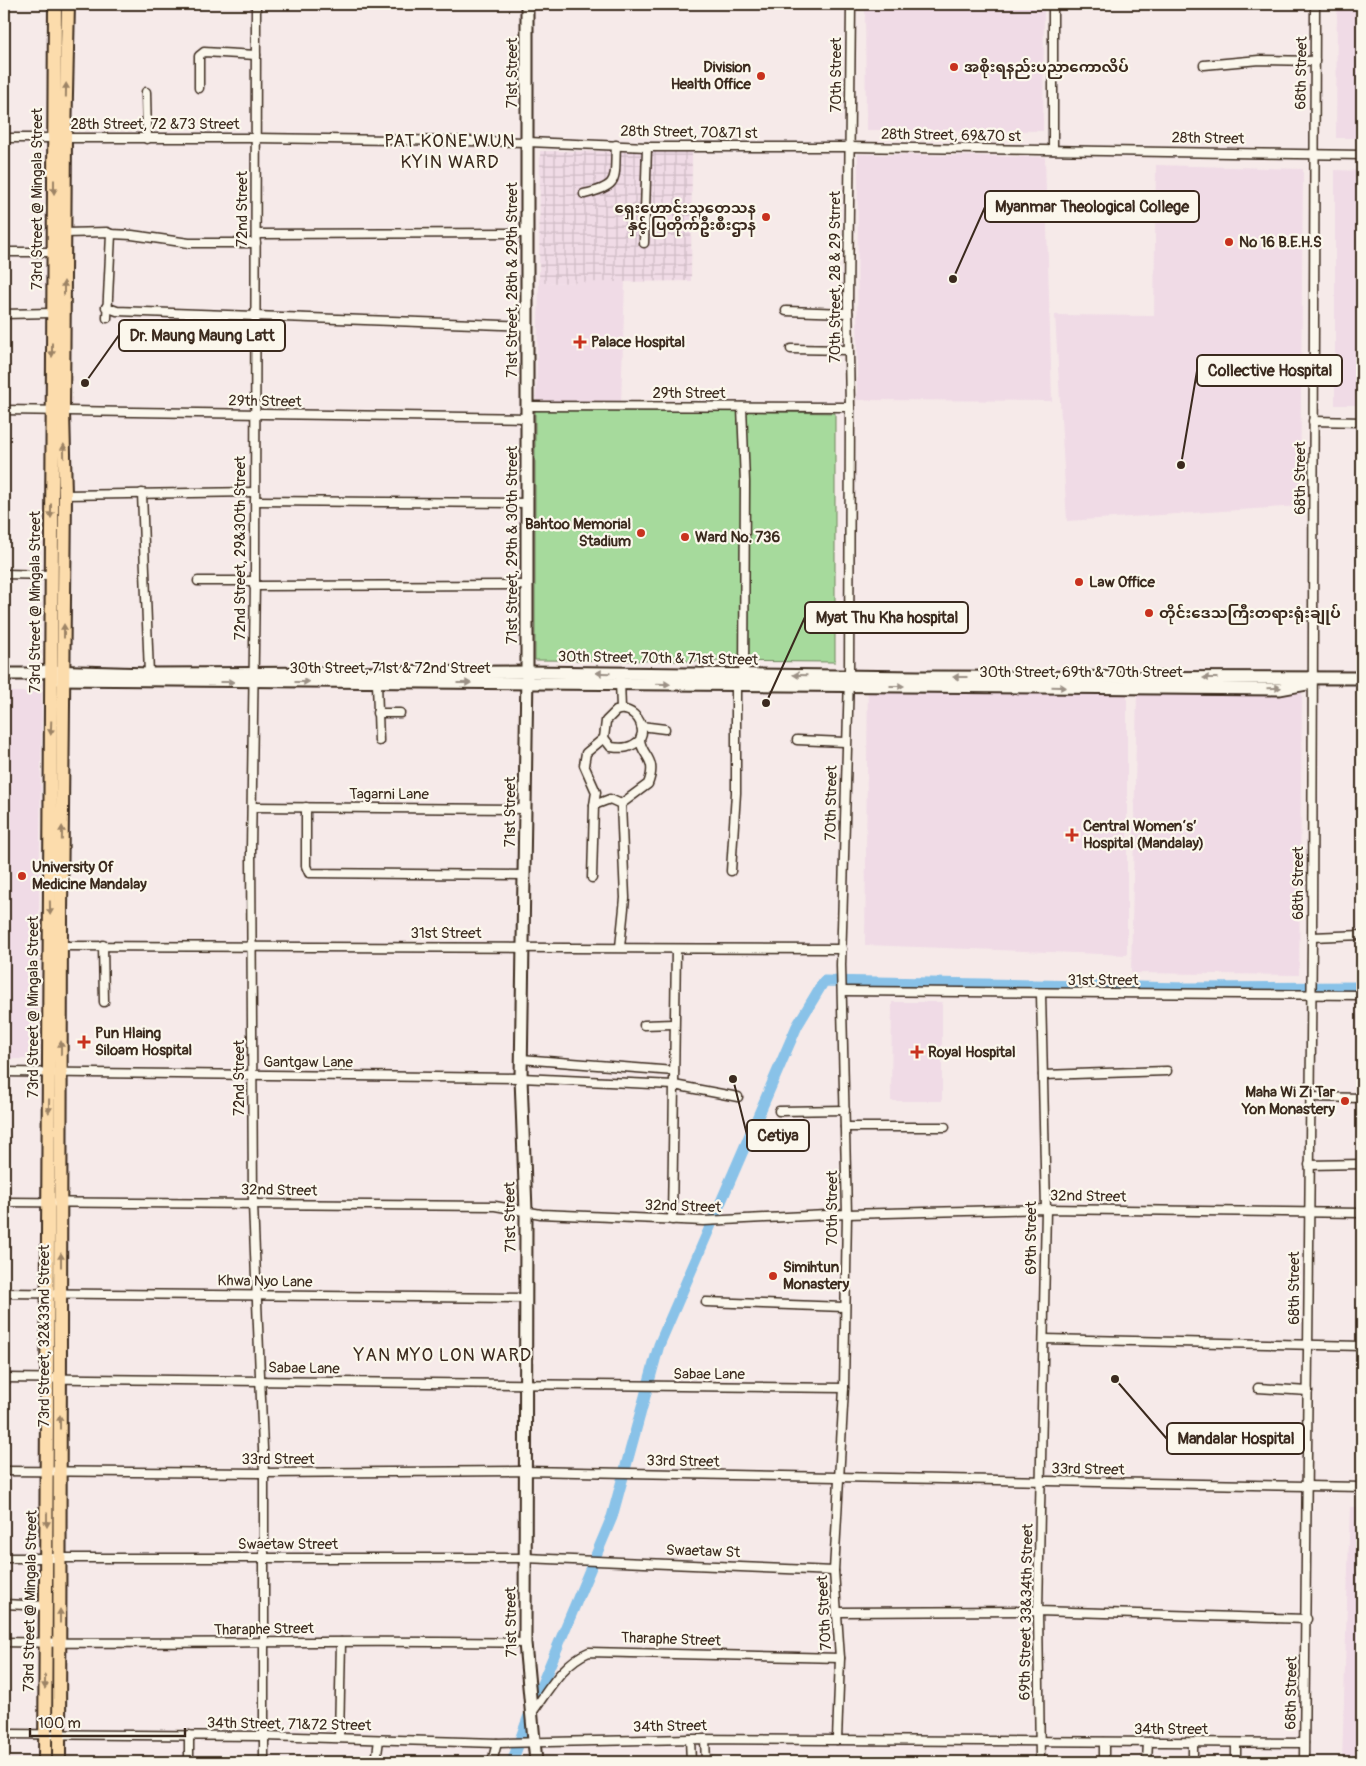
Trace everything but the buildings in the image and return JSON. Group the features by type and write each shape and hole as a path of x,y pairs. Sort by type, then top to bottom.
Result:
{"main road":[{"name":"73rd Street @ Mingala Street","path":"55,4 59,138 65,233 51,575 58,675"},
{"name":"73rd Street @ Mingala Street","path":"48,1202 55,1073 56,946 49,818 58,675 65,495 52,313 59,138 68,4"},
{"name":"71st Street","path":"527,4 528,142"},
{"name":"71st Street, 28th & 29th Street","path":"527,418 528,142"},
{"name":"71st Street, 29th & 30th Street","path":"527,418 527,677"},
{"path":"4,674 253,677"},
{"path":"58,675 149,674 253,677"},
{"name":"30th Street, 71st & 72nd Street","path":"253,677 527,677"},
{"name":"30th Street, 71st & 72nd Street","path":"253,677 377,683 527,677"},
{"name":"71st Street","path":"527,677 521,1059 526,1211 525,1643 531,1714 529,1742 536,1762"},
{"name":"30th Street, 70th & 71st Street","path":"527,677 848,681"},
{"path":"1312,680 1362,678"},
{"name":"30th Street, 69th & 70th Street","path":"848,681 1240,683 1312,680"},
{"path":"1312,680 1362,684"},
{"name":"73rd Street @ Mingala Street","path":"55,1073 61,1202"},
{"name":"73rd Street, 32&33nd Street","path":"48,1202 48,1293 53,1379 54,1471"},
{"name":"73rd Street, 32&33nd Street","path":"53,1379 61,1294 61,1202"},
{"name":"73rd Street @ Mingala Street","path":"54,1471 53,1558 60,1643 59,1762"},
{"name":"73rd Street @ Mingala Street","path":"45,1762 46,1606 53,1558"}],"street":[{"name":"72nd Street","path":"255,414 256,4"},
{"name":"70th Street","path":"850,147 851,4"},
{"path":"1053,4 1053,150"},
{"name":"68th Street","path":"1304,1762 1307,1620 1310,992 1312,936 1316,4"},
{"path":"199,88 198,63 200,56 204,52 256,55"},
{"path":"1204,65 1259,60 1315,62"},
{"path":"146,92 147,138"},
{"name":"28th Street, 72 &73 Street","path":"4,138 256,138 528,142"},
{"name":"28th Street, 70&71 st","path":"528,142 647,147 850,147"},
{"path":"584,194 605,190 610,185 614,176 616,145"},
{"path":"644,243 647,147"},
{"name":"28th Street, 69&70 st","path":"850,147 1053,150"},
{"name":"70th Street, 28 & 29 Strret","path":"848,681 850,147"},
{"name":"28th Street","path":"1053,150 1362,155"},
{"path":"65,233 107,232 111,234 132,234 190,242 256,243"},
{"path":"256,234 527,233"},
{"path":"107,318 106,307 111,234"},
{"path":"4,252 54,252"},
{"path":"106,307 117,311 527,326"},
{"path":"786,311 848,314"},
{"path":"4,314 52,313"},
{"path":"791,349 848,350"},
{"name":"29th Street","path":"527,406 850,407"},
{"path":"731,871 741,681 745,482 742,407"},
{"name":"29th Street","path":"4,410 527,418"},
{"name":"72nd Street, 29&30th Street","path":"253,677 255,414"},
{"path":"1313,421 1362,422"},
{"path":"65,495 254,492"},
{"path":"142,493 149,674"},
{"path":"255,501 526,503"},
{"path":"4,574 51,575"},
{"path":"198,581 526,585"},
{"name":"72nd Street","path":"253,677 253,1204 264,1473 264,1736"},
{"path":"620,678 621,709"},
{"name":"70th Street","path":"837,1740 840,1658 834,1571 844,1388 847,1214 841,965 848,681"},
{"path":"377,683 379,741"},
{"path":"621,709 631,712 637,717 641,726 640,740 649,757 650,779 643,789 621,804"},
{"path":"592,878 596,792 584,765 586,753 604,738 606,721 621,709"},
{"path":"377,713 400,713"},
{"path":"641,726 665,729"},
{"path":"604,738 611,747 620,749 632,747 640,740"},
{"path":"797,740 846,742"},
{"path":"594,805 610,800 621,804"},
{"path":"620,948 625,898 621,804"},
{"name":"Tagarni Lane","path":"252,806 526,809"},
{"path":"306,807 306,866 309,873 525,875"},
{"path":"1312,936 1362,935"},
{"path":"103,945 104,1002"},
{"name":"31st Street","path":"56,946 252,945 842,949"},
{"path":"672,1220 673,1024 676,949"},
{"name":"31st Street","path":"843,991 1041,994 1310,992 1362,994"},
{"name":"69th Street","path":"1041,994 1046,1209 1041,1483"},
{"path":"644,1025 673,1024"},
{"path":"521,1059 674,1071"},
{"path":"1042,1075 1166,1071"},
{"name":"Gantgaw Lane","path":"4,1072 521,1078 674,1085 738,1097"},
{"path":"1310,1097 1362,1098"},
{"path":"779,1111 845,1110"},
{"path":"845,1127 945,1127"},
{"path":"1309,1165 1362,1164"},
{"name":"32nd Street","path":"4,1202 495,1206 541,1214 704,1221 847,1214 1046,1209 1362,1213"},
{"name":"Khwa Nyo Lane","path":"4,1293 525,1298"},
{"path":"706,1302 844,1307"},
{"path":"1044,1339 1362,1346"},
{"name":"Sabae Lane","path":"4,1378 525,1384 666,1388 844,1388"},
{"path":"1258,1388 1308,1391"},
{"name":"33rd Street","path":"4,1471 264,1473 525,1471 1041,1483 1362,1487"},
{"name":"69th Street 33&34th Street","path":"1040,1762 1038,1611 1041,1483"},
{"name":"Swaetaw Street","path":"4,1558 571,1559"},
{"name":"Swaetaw St","path":"571,1559 834,1571"},
{"path":"4,1604 46,1606"},
{"path":"837,1612 1038,1611 1307,1620"},
{"name":"Tharaphe Street","path":"4,1642 265,1644 404,1640 525,1643"},
{"path":"339,1738 341,1642"},
{"name":"Tharaphe Street","path":"531,1714 565,1668 574,1659 589,1652 840,1658"},
{"path":"4,1734 45,1734"},
{"name":"34th Street, 71&72 Street","path":"45,1734 264,1736 500,1743"},
{"path":"189,1735 189,1762"},
{"path":"264,1736 264,1762"},
{"path":"690,1739 691,1762"},
{"path":"705,1739 706,1762"},
{"name":"34th Street","path":"500,1743 705,1739 1304,1744"},
{"path":"376,1762 379,1740"},
{"path":"1104,1742 1104,1762"},
{"path":"1147,1762 1148,1742"},
{"path":"492,1762 500,1743"},
{"path":"1193,1743 1193,1762"},
{"path":"1236,1743 1236,1762"}],"shaded area":[{"name":"အစိုးရနည်းပညာကောလိပ်","path":"865,4 1044,4 1043,131 866,130"},
{"path":"1337,4 1362,4 1362,138 1336,138"},
{"path":"540,151 692,152 691,281 539,283"},
{"path":"858,154 1045,157 1052,401 857,400"},
{"name":"No 16 B.E.H.S","path":"1156,165 1303,169 1300,506 1067,521 1055,315 1154,316"},
{"path":"1335,170 1362,171 1362,405 1335,405"},
{"name":"Palace Hospital","path":"625,281 621,404 536,401 539,283"},
{"path":"1127,677 1127,955 865,945 868,678"},
{"path":"1302,691 1299,975 1131,973 1137,692"},
{"name":"University Of Medicine Mandalay","path":"4,692 42,692 37,1059 4,1059"},
{"name":"Royal Hospital","path":"892,1002 942,1002 942,1101 891,1101"},
{"path":"1350,1507 1362,1507 1362,1762 1342,1762"}],"green space":[{"name":"Ward No. 736","path":"535,408 835,413 835,662 535,660"}],"waterway":[{"path":"512,1762 531,1710 612,1517 659,1345 797,1026 824,981 1187,988 1362,987"}],"place":[{"name":"အစိုးရနည်းပညာကောလိပ်","path":"954,67"},
{"name":"Division Health Office","path":"761,76"},
{"name":"ရှေးဟောင်းသုတေသန နှင့် ပြတိုက်ဦးစီးဌာန","path":"766,217"},
{"name":"No 16 B.E.H.S","path":"1229,242"},
{"name":"Myanmar Theological College","path":"953,279"},
{"name":"Palace Hospital","path":"580,342"},
{"name":"Dr. Maung Maung Latt","path":"85,383"},
{"name":"Collective Hospital","path":"1181,465"},
{"name":"Bahtoo Memorial Stadium","path":"641,533"},
{"name":"Ward No. 736","path":"685,537"},
{"name":"Law Office","path":"1079,582"},
{"name":"တိုင်းဒေသကြီးတရားရုံးချုပ်","path":"1149,613"},
{"name":"Myat Thu Kha hospital","path":"766,703"},
{"name":"Central Women‘s’ Hospital (Mandalay)","path":"1072,835"},
{"name":"University Of Medicine Mandalay","path":"22,876"},
{"name":"Pun Hlaing Siloam Hospital","path":"84,1042"},
{"name":"Royal Hospital","path":"917,1052"},
{"name":"Cetiya","path":"733,1079"},
{"name":"Maha Wi Zi Tar Yon Monastery","path":"1345,1101"},
{"name":"Simihtun Monastery","path":"773,1276"},
{"name":"Mandalar Hospital","path":"1115,1379"}],"district":[{"name":"PAT KONE WUN KYIN WARD","path":"450,151"},
{"name":"YAN MYO LON WARD","path":"443,1355"}]}
